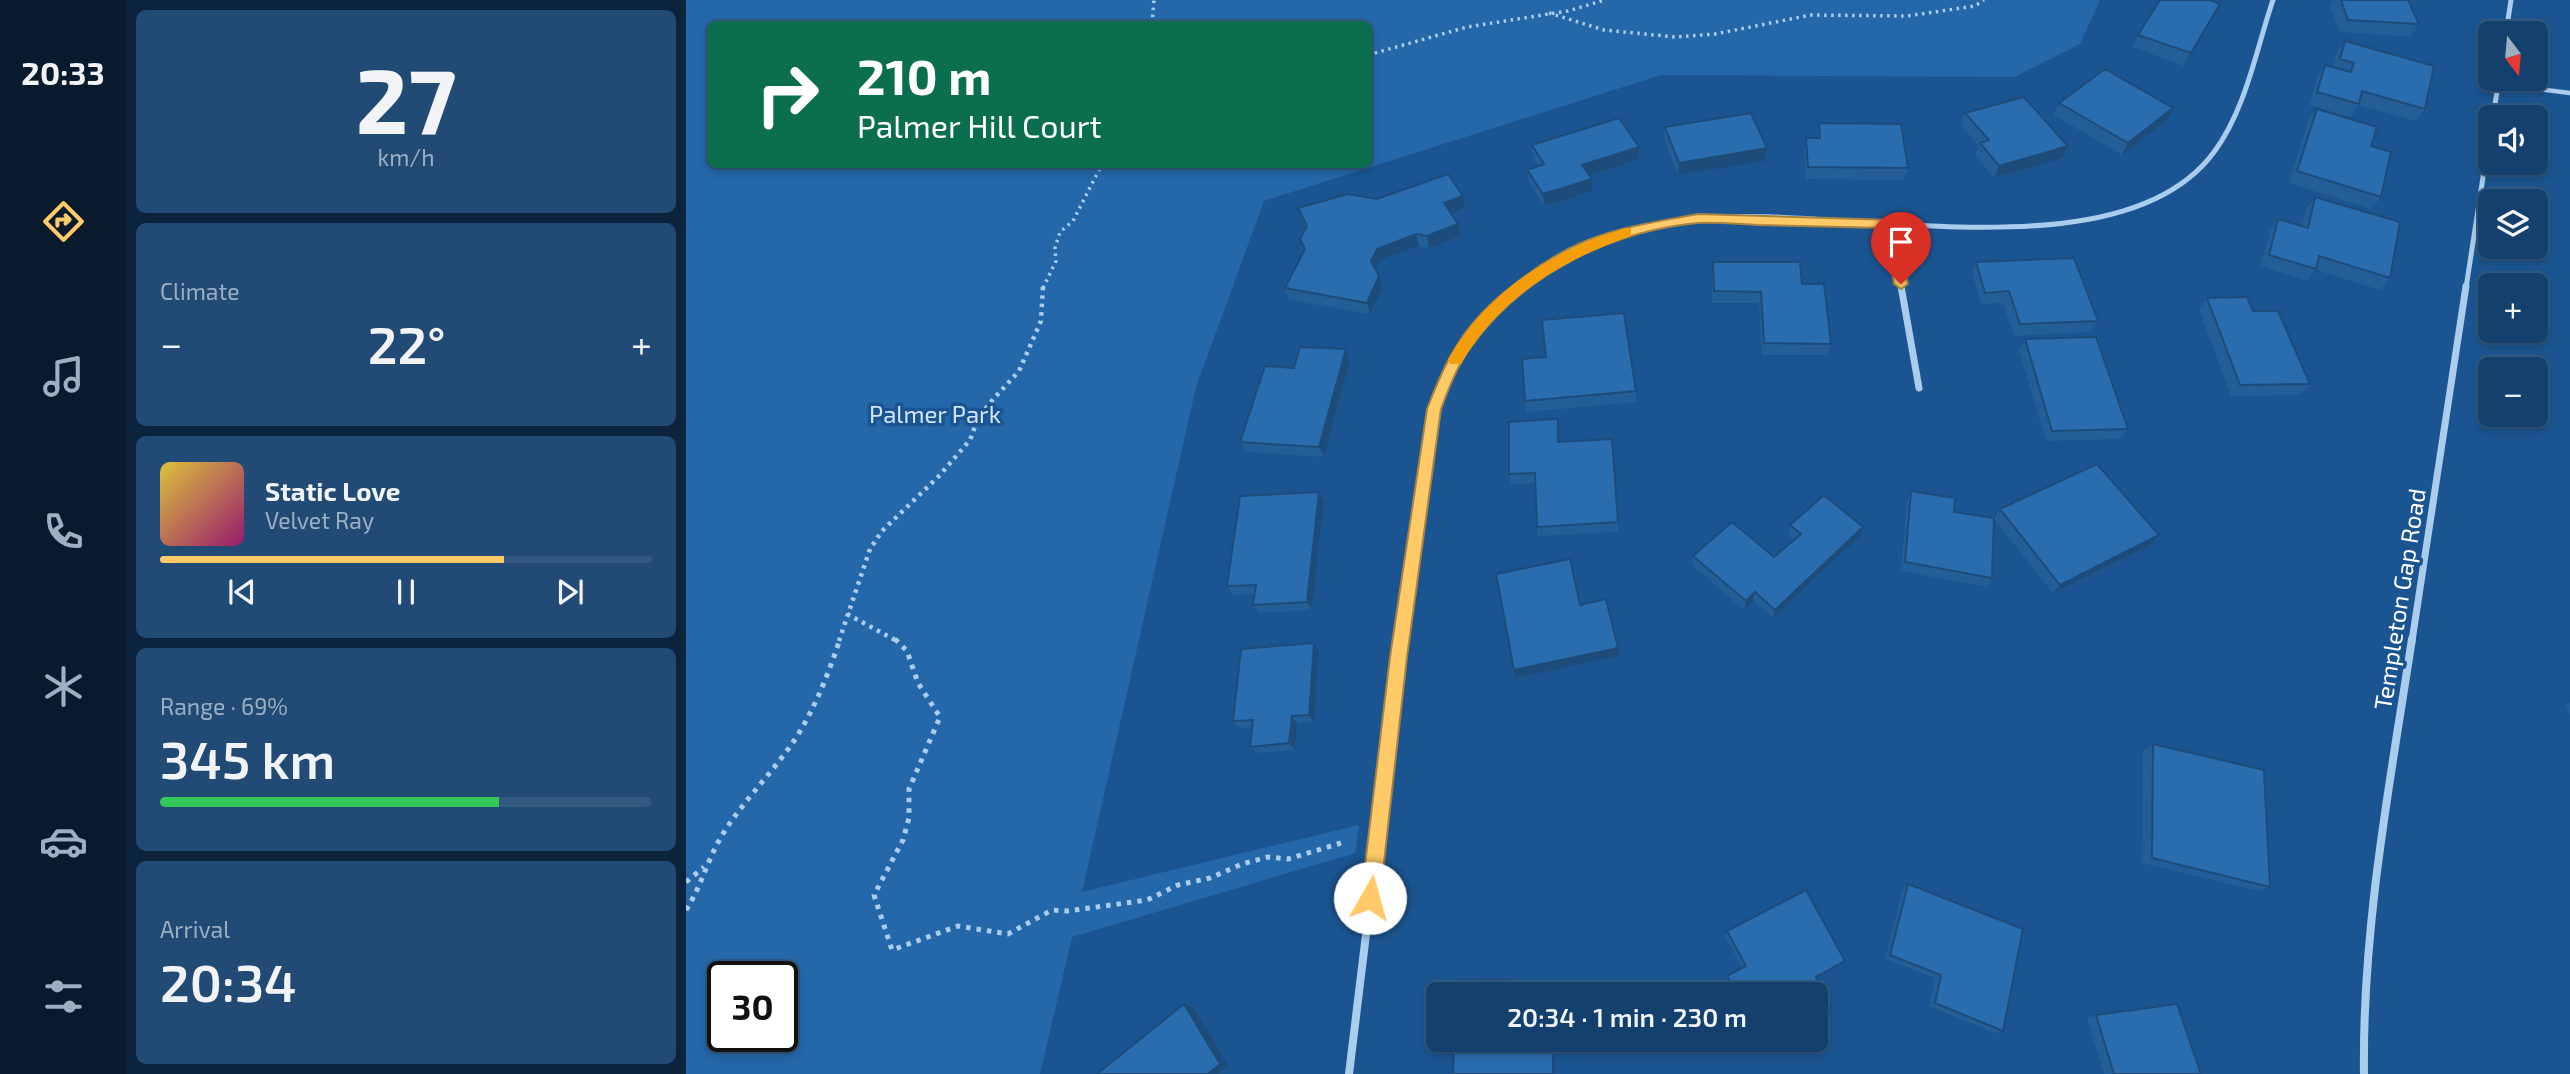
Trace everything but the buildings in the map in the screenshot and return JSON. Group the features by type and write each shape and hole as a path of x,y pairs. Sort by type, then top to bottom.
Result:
{"street":[{"path":"1349,1074 1399,657 1434,409 1446,377 1465,343 1494,311 1554,262 1591,244 1628,232 1698,219 1890,223 2081,222 2133,210 2180,186 2202,166 2232,119 2273,0"},
{"path":"2508,21 2511,0"},
{"name":"Templeton Gap Road","path":"2364,1074 2363,1013 2373,892 2483,175"},
{"path":"1890,223 1919,388"}],"lane":[{"path":"2548,89 2570,93"}],"path":[{"path":"1152,21 1154,0"},
{"path":"1372,54 1467,27 1605,0"},
{"path":"1549,13 1623,33 1684,37 1811,15 1907,16 1975,6 1984,0"},
{"path":"686,910 699,890 705,867 722,835 798,735 823,690 870,549 882,531 939,476 970,440 977,421 989,404 1019,371 1041,321 1042,289 1056,261 1055,248 1060,232 1073,221 1100,168"},
{"path":"847,614 893,638 907,651 919,683 940,717 909,789 909,818 903,839 874,895 892,950 958,926 1008,934 1052,910 1068,911 1147,900 1178,885 1210,877 1242,864 1268,857 1288,859 1341,843"},
{"path":"686,882 705,867"}],"green space":[{"name":"Palmer Park","path":"686,0 2100,0 2080,44 2014,77 1661,75 1372,167 1372,21 707,21 707,168 1368,168 1264,201 1196,387 1082,892 1359,825 1355,853 1072,937 1040,1074 686,1074"}],"slow traffic":[{"path":"1456,360 1465,343 1494,311 1524,284 1554,262 1591,244 1626,233"}],"route":[{"path":"1370,898 1399,657 1434,409 1446,377 1465,343 1494,311 1554,262 1591,244 1663,223 1737,218 1890,223 1901,284"}]}
